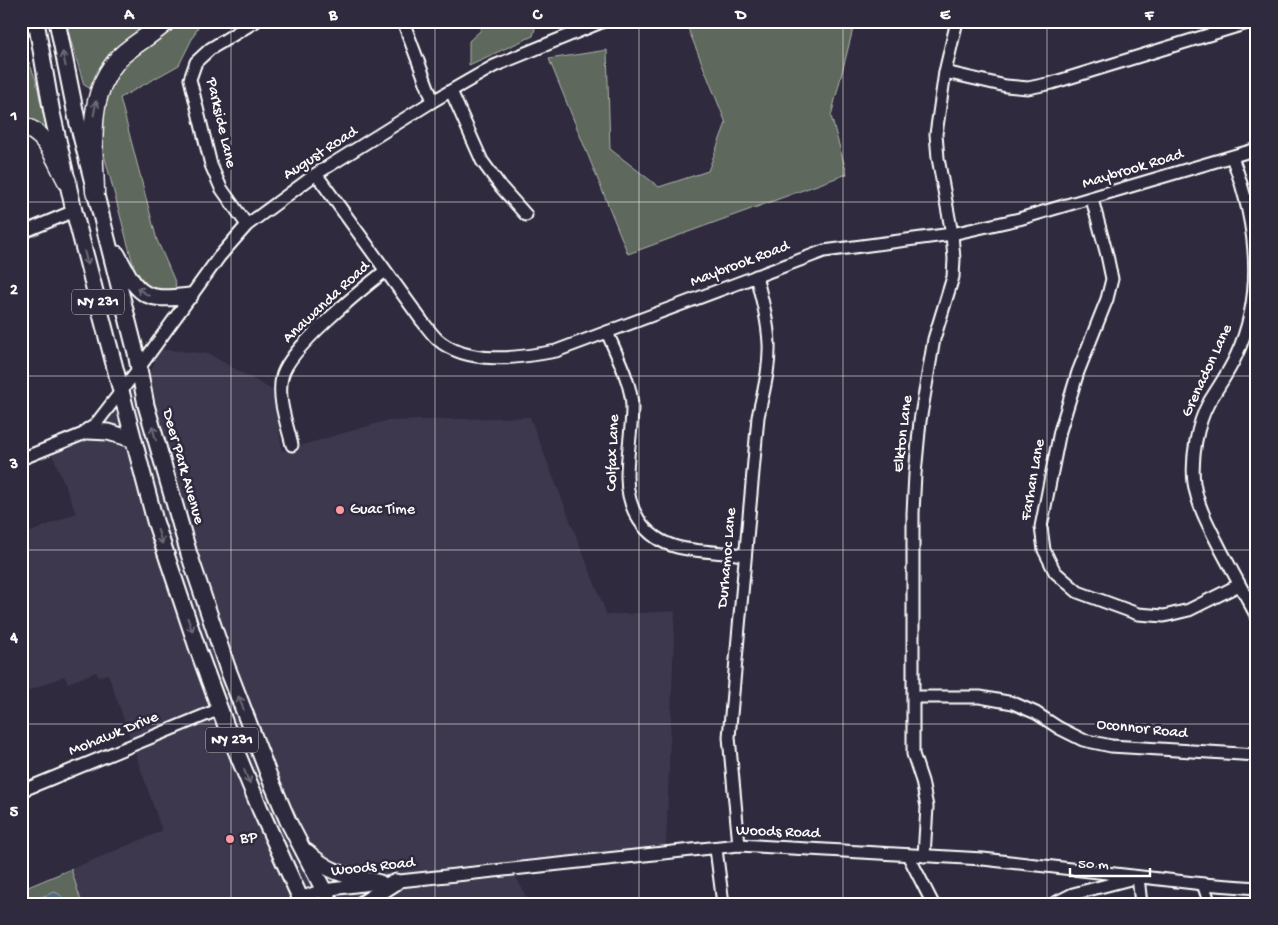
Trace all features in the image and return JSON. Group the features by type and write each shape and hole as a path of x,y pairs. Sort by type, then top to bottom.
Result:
{"highway":[{"path":"21,28 22,21"},
{"path":"95,192 93,118 101,88 121,56 167,21"},
{"path":"21,126 31,128 43,138 67,181"}],"main road":[{"name":"NY 231","path":"36,21 52,113 74,211 132,439 164,551 220,709 260,809 302,901"},
{"name":"Deer Park Avenue","path":"56,21 73,101 139,368 146,405 164,472 203,598 227,668 288,821 330,904"},
{"path":"105,230 130,279 139,290 159,298 190,296"},
{"path":"88,431 108,432 132,439"},
{"path":"300,845 318,862 335,873 380,883"},
{"path":"362,904 396,882"}],"street":[{"name":"Parkside Lane","path":"247,225 221,188 211,165 190,78 196,62 210,48 256,21"},
{"path":"403,21 433,101"},
{"name":"August Road","path":"88,431 100,420 219,257 247,225 316,174 433,101 494,66 604,21"},
{"name":"Elkton Lane","path":"924,856 927,808 914,754 915,474 920,420 934,339 953,277 952,234 938,158 936,134 945,72 957,21"},
{"path":"945,72 1006,86 1028,88 1052,83 1254,21"},
{"path":"451,91 482,161 501,187 526,215"},
{"name":"Maybrook Road","path":"316,174 385,271 438,340 459,351 480,356 535,355 556,350 607,332 824,251 952,234 1019,219 1257,149"},
{"name":"Grenadon Lane","path":"1232,157 1242,185 1252,229 1255,260 1255,292 1247,326 1236,356 1208,404 1195,440 1194,482 1202,513 1257,617"},
{"name":"Farhan Lane","path":"1092,199 1108,255 1112,279 1107,299 1078,372 1060,431 1041,527 1044,550 1055,572 1078,592 1138,614 1164,616 1188,610 1240,584"},
{"path":"21,233 74,211"},
{"name":"Anawanda Road","path":"292,445 281,399 282,376 292,356 347,302 385,271"},
{"name":"Durhamoc Lane","path":"739,845 729,737 758,416 766,380 769,346 766,314 756,276"},
{"name":"Colfax Lane","path":"607,332 629,390 632,407 627,494 633,511 643,527 660,541 677,547 745,554"},
{"path":"21,459 88,431"},
{"name":"Oconnor Road","path":"914,698 980,697 1013,703 1036,713 1059,728 1084,740 1111,746 1257,755"},
{"name":"Mohawk Drive","path":"21,791 220,709"},
{"name":"Woods Road","path":"302,901 323,890 716,849 739,845 982,859 1138,878 1257,888"},
{"path":"716,849 723,904"},
{"path":"908,855 933,904"},
{"path":"1053,904 1073,894 1138,878 1141,904"},
{"path":"1203,884 1210,904"}],"shaded area":[{"path":"160,349 209,354 274,391 282,451 385,421 530,417 607,615 675,611 666,847 510,865 530,904 21,904 21,890 162,831 108,674 98,677 96,672 68,683 64,676 21,694 21,536 76,513 52,454 81,441 127,387 147,380"}],"green space":[{"path":"65,21 104,21 116,24 136,22 138,28 149,21 158,21 93,90 84,85"},
{"path":"174,21 201,21 179,65 120,98 157,240 176,284 176,289 153,293 137,279 102,147 102,115 107,83 120,65"},
{"path":"484,21 532,21 535,29 533,36 469,65 469,41 480,31"},
{"path":"685,21 855,21 831,116 847,174 628,254 549,59 607,50 610,149 659,187 708,171 726,123"},
{"path":"29,62 36,80 48,135 21,121 21,66"},
{"path":"71,869 82,904 21,904 21,890"}],"water":[{"path":"54,892 64,899 66,904 24,904"}],"place":[{"name":"Guac Time","path":"340,510"},
{"name":"BP","path":"230,839"}]}
